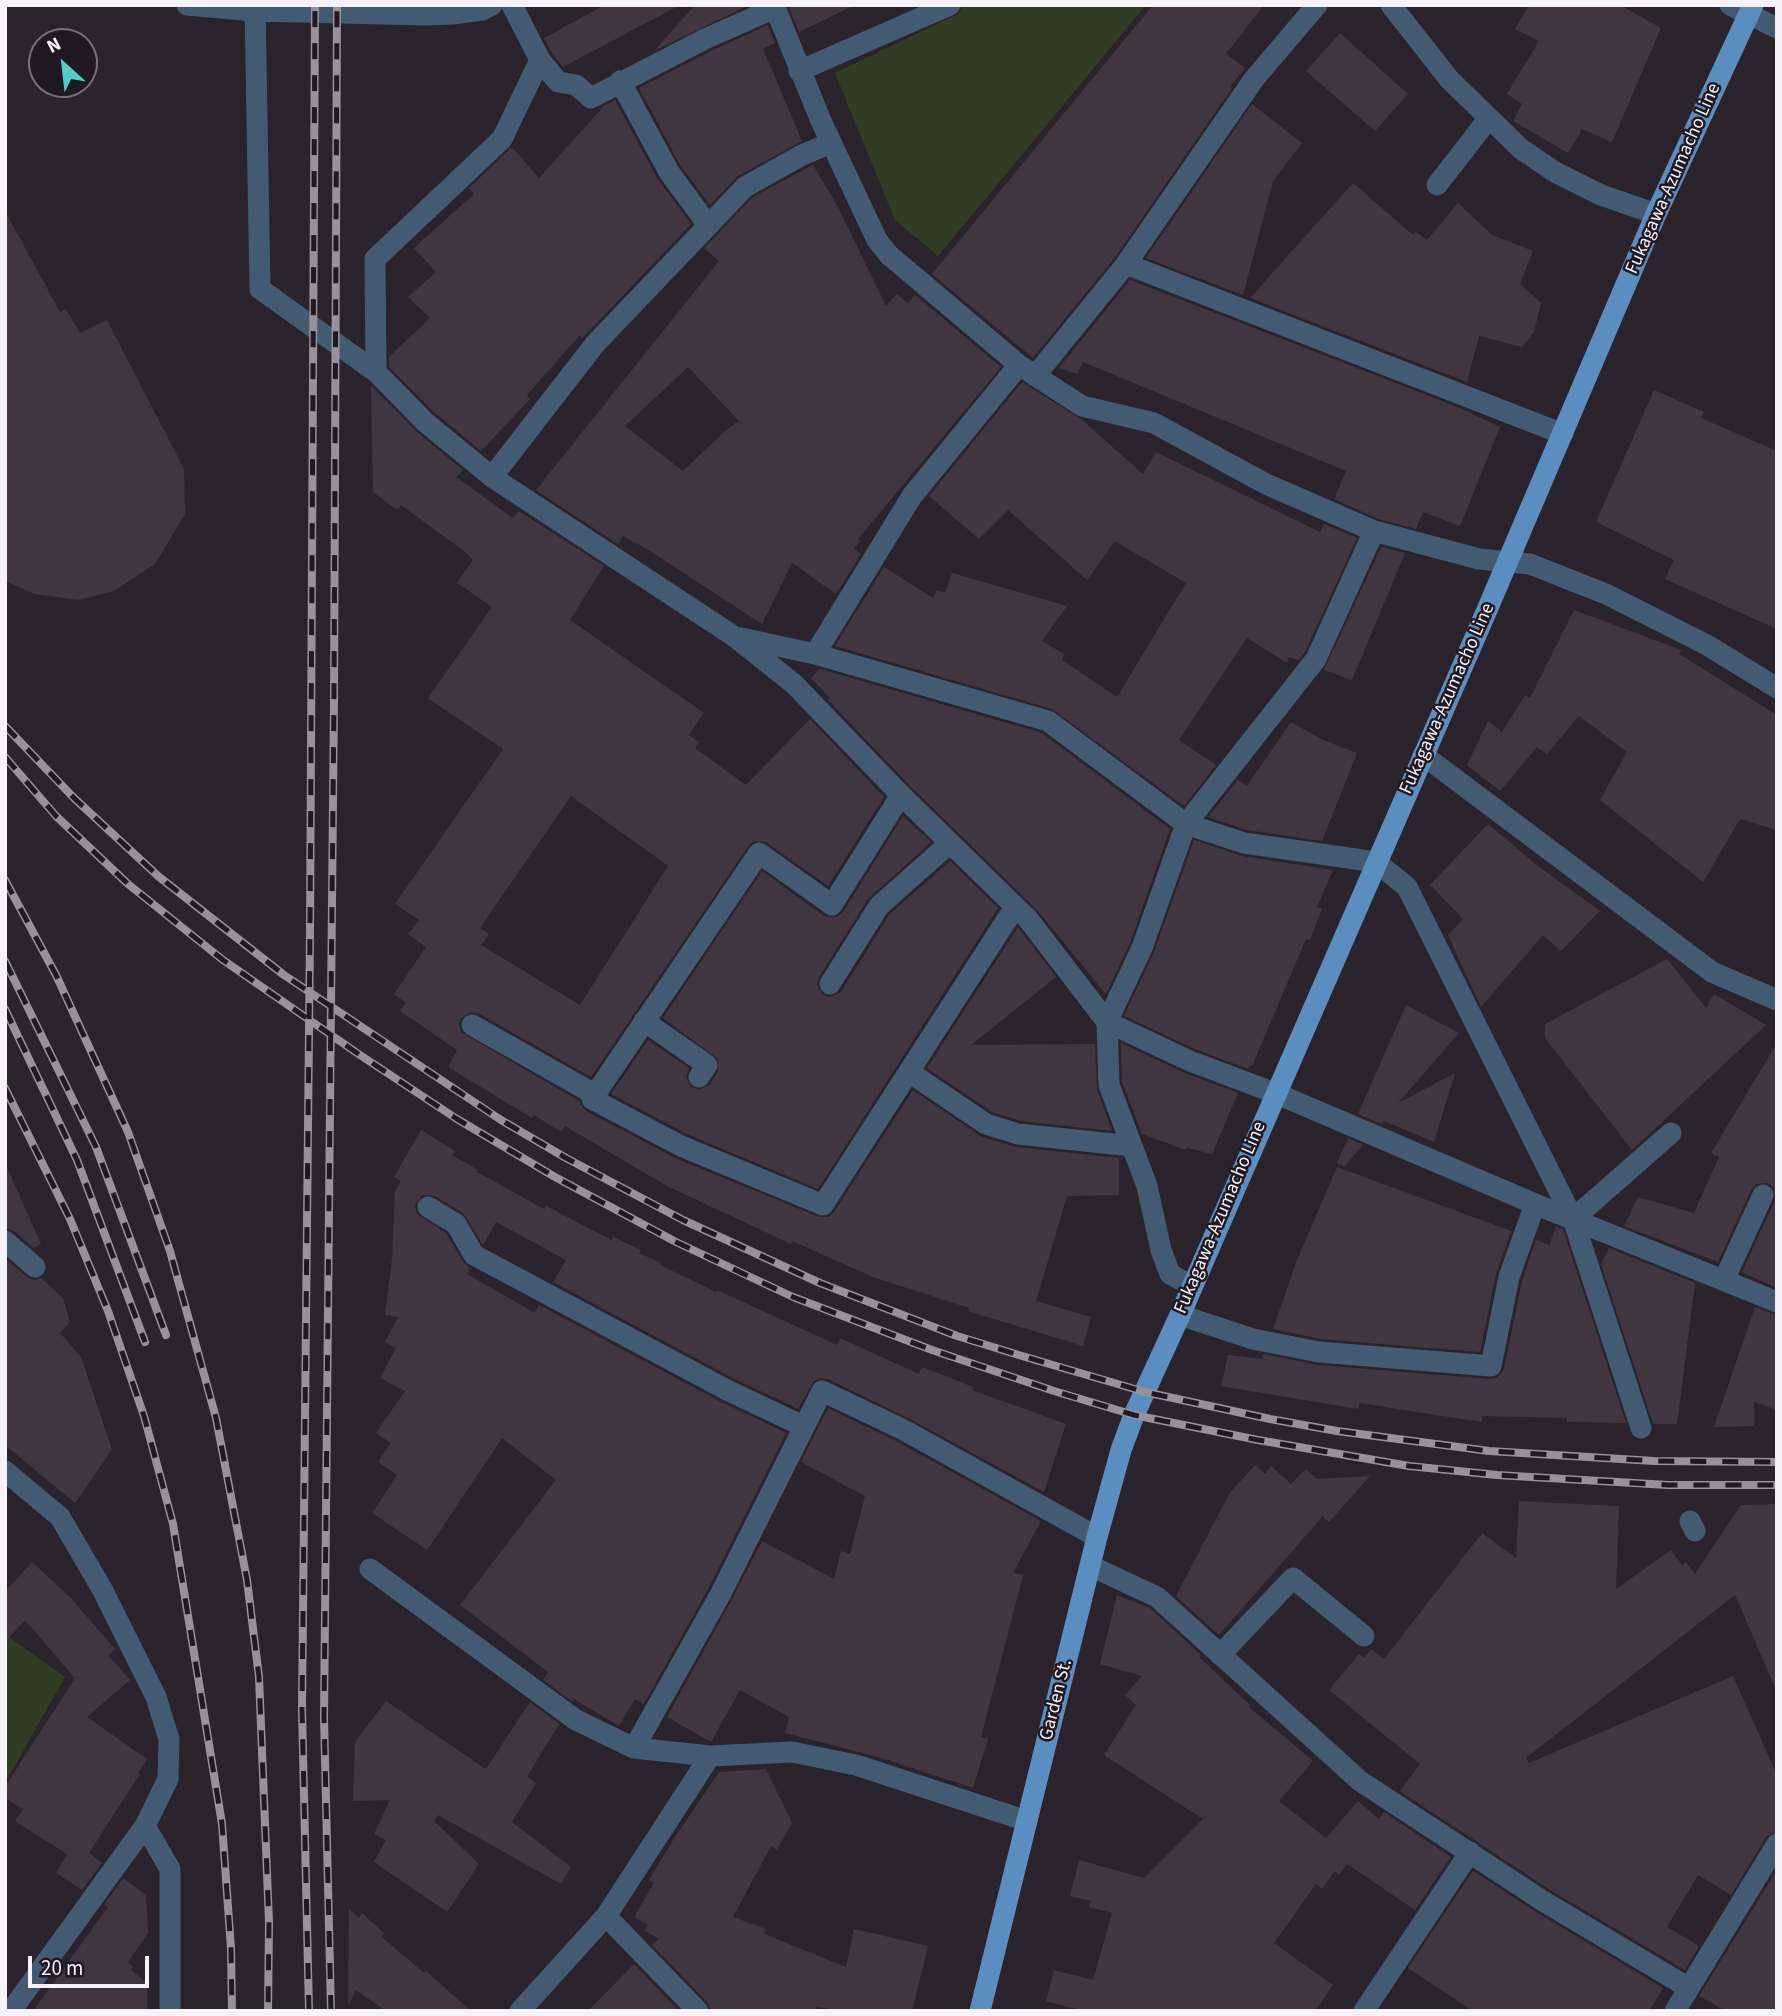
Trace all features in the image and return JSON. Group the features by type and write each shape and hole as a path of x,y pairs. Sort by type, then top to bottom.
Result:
{"main road":[{"name":"Fukagawa-Azumacho Line","path":"1144,1392 1508,562 1744,8"},
{"name":"Garden St.","path":"980,2011 1097,1537 1121,1450 1144,1392"}],"street":[{"path":"187,5 425,15 452,14 492,5"},
{"path":"512,5 540,60 558,82 576,85 591,98 620,81 774,7 799,71 877,240 888,255 1027,371 1083,407 1154,423 1266,484 1374,531 1479,559 1530,564 1606,594 1707,645 1777,688"},
{"path":"799,71 950,5"},
{"path":"815,654 912,496 1126,264 1254,79 1317,5"},
{"path":"1391,5 1450,79 1521,149 1555,172 1601,195 1657,215"},
{"path":"255,8 260,289 376,372 425,422 492,477 736,637 794,684 901,795 1028,919 1107,1021 1190,1061 1275,1093 1535,1204 1777,1302"},
{"path":"1744,8 1777,28"},
{"path":"376,372 375,259 502,139 540,60"},
{"path":"620,81 669,172 708,225"},
{"path":"1437,186 1489,118"},
{"path":"492,477 595,344 745,187 802,155 831,143"},
{"path":"1126,264 1563,434"},
{"path":"1192,1286 1170,1274 1147,1186 1109,1085 1107,1021 1142,948 1186,824 1315,659 1374,531"},
{"path":"736,637 815,654 1048,721 1186,824 1244,843 1377,862 1407,887 1573,1219 1641,1428"},
{"path":"1423,755 1713,972 1777,1000"},
{"path":"901,795 832,905 759,853 592,1099 681,1146 823,1205 1015,907"},
{"path":"830,984 879,906 950,843"},
{"path":"644,1021 708,1065 699,1077"},
{"path":"472,1025 594,1094"},
{"path":"909,1072 986,1125 1018,1134 1132,1146"},
{"path":"1573,1219 1671,1133"},
{"path":"1724,1280 1763,1195"},
{"path":"1180,1315 1253,1339 1319,1352 1491,1366 1509,1277 1535,1204"},
{"path":"428,1207 456,1224 474,1255 727,1391 803,1426"},
{"path":"5,1241 35,1267"},
{"path":"634,1748 720,1595 822,1391 902,1429 1097,1537"},
{"path":"5,1471 60,1517 102,1589 156,1697 169,1739 168,1779 145,1826 10,2011"},
{"path":"1091,1566 1157,1597 1360,1781 1543,1901 1689,1988"},
{"path":"370,1569 576,1720 634,1748 710,1756 792,1752 856,1765 1027,1821"},
{"path":"1220,1655 1293,1578 1364,1636"},
{"path":"520,2011 606,1916 710,1756"},
{"path":"145,1826 170,1869 170,2011"},
{"path":"1675,2011 1777,1844"},
{"path":"1364,2011 1469,1852"},
{"path":"606,1916 698,2011"}],"green space":[{"path":"963,5 1146,5 938,256 895,220 835,73 958,14"},
{"path":"5,1634 65,1677 5,1783"}],"building":[{"path":"605,5 680,5 563,67 544,38"},
{"path":"695,5 749,5 654,51"},
{"path":"788,5 855,5 799,32"},
{"path":"1153,5 1264,5 1226,54 1245,68 1230,87 1232,88 1116,256 1033,358 932,274"},
{"path":"1529,5 1620,5 1661,28 1612,142 1582,129 1568,153 1513,121 1522,104 1507,94 1539,41 1515,29"},
{"path":"768,25 775,43 763,49 802,141 738,176 710,205 680,165 639,88"},
{"path":"1340,33 1408,94 1375,131 1306,71"},
{"path":"615,100 657,178 691,224 582,338 580,335 527,395 530,399 481,451 434,412 389,367 389,357 430,318 408,297 436,272 414,248 474,194 469,188 512,147 539,178 604,106"},
{"path":"1252,104 1302,143 1273,181 1243,295 1146,258"},
{"path":"813,165 837,205 886,306 897,294 908,304 915,295 1001,367 858,539 860,541 854,549 861,554 836,594 792,563 762,624 647,549 623,536 618,544 536,490 719,261 704,248 753,197","holes":["688,367 739,421 683,471 625,426"]},
{"path":"1353,183 1413,235 1416,232 1427,240 1458,203 1492,235 1533,251 1520,284 1541,303 1534,332 1522,347 1479,336 1467,382 1250,298"},
{"path":"5,211 60,312 66,309 80,333 107,320 184,469 185,514 155,564 114,591 78,600 35,594 5,581"},
{"path":"1130,280 1460,408 1500,427 1460,526 1423,512 1416,529 1378,519 1334,499 1346,471 1083,362 1077,374 1059,368"},
{"path":"1022,382 1081,419 1143,474 1156,452 1320,532 1324,524 1357,538 1305,652 1298,660 1289,657 1287,663 1247,638 1179,740 1216,765 1184,806 1052,709 835,646 884,567 933,598 937,590 945,593 952,573 1067,606 1042,641 1064,654 1062,660 1117,697 1186,583 1115,541 1087,580 1008,510 979,539 929,496"},
{"path":"371,386 416,431 463,470 456,477 513,518 519,511 604,566 570,620 704,713 689,735 699,742 695,748 746,785 810,719 884,797 828,886 766,842 754,841 749,845 591,1077 478,1013 471,1012 461,1018 461,1032 579,1101 586,1111 675,1158 819,1217 829,1217 834,1212 913,1090 982,1137 1016,1147 1119,1158 1119,1195 1067,1196 1036,1301 1091,1317 1083,1346 968,1311 969,1308 873,1277 792,1241 791,1244 667,1186 565,1126 561,1132 534,1115 532,1118 448,1067 457,1050 400,1011 406,1003 394,994 426,947 408,934 419,920 395,904 503,749 428,698 492,607 457,583 473,560 401,505 397,510 373,492","holes":["571,796 668,866 580,1005 481,945 489,934 480,928"]},
{"path":"1654,390 1704,412 1701,418 1777,451 1777,629 1665,579 1674,560 1596,522"},
{"path":"1381,547 1405,553 1352,680 1324,670"},
{"path":"1574,610 1681,650 1679,654 1777,715 1777,830 1740,819 1703,882 1600,800 1627,752 1579,716 1547,754 1537,747 1500,791 1467,765 1488,721 1502,732 1525,695 1530,698"},
{"path":"820,669 1042,733 1170,829 1130,943 1106,994 1037,910 910,786 828,700 830,698 811,678"},
{"path":"1291,722 1323,740 1357,753 1322,841 1247,830 1208,817 1238,780 1247,786"},
{"path":"903,816 931,842 868,899 819,977 817,984 822,995 830,997 841,992 889,915 950,861 998,908 818,1189 687,1134 611,1094 648,1040 689,1068 686,1077 691,1087 699,1090 709,1085 718,1072 718,1059 663,1018 762,871 824,916 837,917 843,912"},
{"path":"1488,824 1538,866 1600,911 1561,951 1543,935 1481,1007 1448,935 1463,919 1430,885"},
{"path":"1194,840 1242,856 1333,870 1317,907 1322,909 1310,940 1306,939 1252,1066 1248,1069 1195,1049 1124,1016 1154,952"},
{"path":"1018,927 1056,977 971,1045 1095,1044 1097,1089 1112,1131 1021,1121 992,1112 927,1068"},
{"path":"1667,959 1706,1008 1714,994 1766,1025 1632,1150 1545,1038 1545,1024"},
{"path":"1406,1005 1459,1033 1398,1103 1455,1073 1434,1142 1384,1121 1381,1124 1358,1114"},
{"path":"1121,1043 1185,1073 1238,1093 1212,1154 1187,1148 1186,1150 1142,1134 1122,1082"},
{"path":"1777,1043 1777,1288 1742,1272 1775,1200 1774,1188 1768,1183 1756,1184 1751,1190 1718,1262 1624,1226 1638,1197 1694,1213 1719,1157 1711,1153"},
{"path":"421,1130 455,1151 452,1155 478,1170 477,1172 544,1209 546,1206 612,1240 613,1237 641,1250 639,1253 661,1263 660,1265 716,1292 717,1290 837,1345 840,1338 919,1374 922,1367 973,1387 972,1390 1066,1424 1044,1492 908,1418 828,1379 820,1378 814,1381 798,1409 733,1378 553,1282 566,1260 496,1222 483,1245 463,1213 435,1196 422,1195 415,1206 417,1214 446,1233 463,1262 470,1268 467,1274 535,1313 539,1305 721,1402 786,1433 708,1589 644,1704 635,1699 619,1726 574,1699 573,1702 543,1680 548,1672 460,1605 556,1480 502,1438 427,1550 372,1513 397,1475 378,1462 391,1443 376,1433 405,1391 380,1378 396,1348 385,1342 398,1317 385,1315 392,1259 395,1191 401,1181 394,1177"},
{"path":"1348,1138 1363,1145 1344,1167 1337,1163"},
{"path":"5,1163 41,1244 33,1248 14,1231 5,1228"},
{"path":"1337,1167 1511,1231 1496,1274 1480,1352 1321,1339 1273,1329 1297,1260"},
{"path":"1556,1227 1563,1229 1626,1423 1567,1422 1567,1418 1482,1416 1482,1422 1359,1403 1359,1409 1221,1386 1228,1355 1262,1359 1263,1354 1318,1365 1497,1378 1504,1369 1522,1281 1536,1240 1549,1245"},
{"path":"1609,1248 1695,1283 1677,1424 1653,1424 1601,1264"},
{"path":"5,1259 27,1277 33,1280 41,1278 63,1298 70,1322 60,1333 81,1357 112,1450 75,1503 5,1445"},
{"path":"1755,1307 1777,1315 1777,1410 1754,1402 1754,1426 1714,1427"},
{"path":"828,1408 896,1441 1041,1521 1013,1573 1023,1575 981,1737 988,1739 973,1788 882,1758 785,1733 789,1717 740,1690 711,1742 667,1717 762,1541 834,1579 841,1551 850,1554 865,1496 801,1462"},
{"path":"1255,1465 1265,1474 1271,1466 1291,1484 1306,1469 1317,1479 1370,1476 1329,1522 1323,1516 1219,1635 1176,1596 1229,1494"},
{"path":"1519,1501 1619,1506 1616,1589 1671,1550 1682,1565 1686,1562 1695,1574 1741,1505 1777,1504 1777,1692 1735,1595 1526,1758 1529,1763 1733,1676 1777,1775 1777,1831 1766,1837 1731,1895 1698,1875 1667,1927 1699,1946 1685,1970 1550,1890 1400,1791 1420,1764 1329,1690 1359,1654 1364,1658 1371,1649 1384,1659 1482,1533 1516,1558"},
{"path":"32,1562 70,1597 115,1649 108,1655 130,1680 87,1717 147,1759 89,1853 102,1863 82,1890 56,1873 67,1854 15,1821 23,1809 5,1798 5,1787 75,1678 25,1620 5,1642 5,1592"},
{"path":"1117,1595 1150,1608 1201,1655 1199,1657 1250,1705 1249,1707 1313,1761 1279,1801 1326,1838 1358,1801 1379,1819 1384,1812 1451,1857 1415,1910 1347,1864 1339,1875 1335,1871 1322,1889 1316,1884 1274,1943 1333,1985 1315,2011 1084,2011 1046,2001 1054,1970 1093,1980 1112,1913 1089,1907 1091,1901 1070,1896 1079,1860 1144,1878 1203,1819 1104,1755 1136,1705 1125,1695 1142,1676 1100,1664"},
{"path":"386,1701 486,1769 530,1702 559,1724 527,1777 536,1783 512,1822 571,1867 561,1884 438,1815 434,1821 479,1864 447,1912 374,1862 386,1840 374,1834 390,1800 353,1801 355,1742"},
{"path":"766,1769 792,1823 777,1850 771,1846 733,1917 766,1929 764,1934 846,1967 854,1929 928,1946 912,2011 848,2011 816,2007 815,2011 711,2011 707,2002 652,1945 659,1939 644,1930 648,1925 634,1917 654,1883 649,1880 719,1772"},
{"path":"1777,1870 1777,2011 1726,2011 1699,1996"},
{"path":"1473,1871 1663,1988 1649,2011 1473,2011 1408,1968"},
{"path":"123,1878 146,1895 148,1933 128,1962 133,1967 131,1970 147,1983 147,2011 33,2011 108,1907 104,1905"},
{"path":"349,1909 359,1918 362,1913 384,1933 382,1937 471,2011 386,2011 356,1990 348,2006"},
{"path":"634,1964 679,2011 588,2011"}],"railway":[{"path":"309,2011 302,1709 315,5"},
{"path":"331,2011 324,1717 334,700 337,5"},
{"path":"5,726 74,798 158,876 284,975 501,1120 566,1158 683,1220 820,1283 957,1336 1022,1356 1145,1392 1270,1419 1337,1431 1489,1451 1654,1461 1777,1462"},
{"path":"5,757 56,816 128,884 223,960 357,1053 457,1119 555,1177 676,1242 793,1297 932,1350 1054,1391 1134,1415 1258,1440 1409,1466 1497,1475 1668,1485 1777,1485"},
{"path":"5,880 56,975 128,1132 170,1251 216,1418 247,1580 259,1677 269,1922 268,2011"},
{"path":"5,961 96,1147 166,1335"},
{"path":"5,1009 77,1160 145,1342"},
{"path":"5,1088 70,1219 108,1311 144,1416 173,1524 222,1824 231,1948 232,2011"}]}
